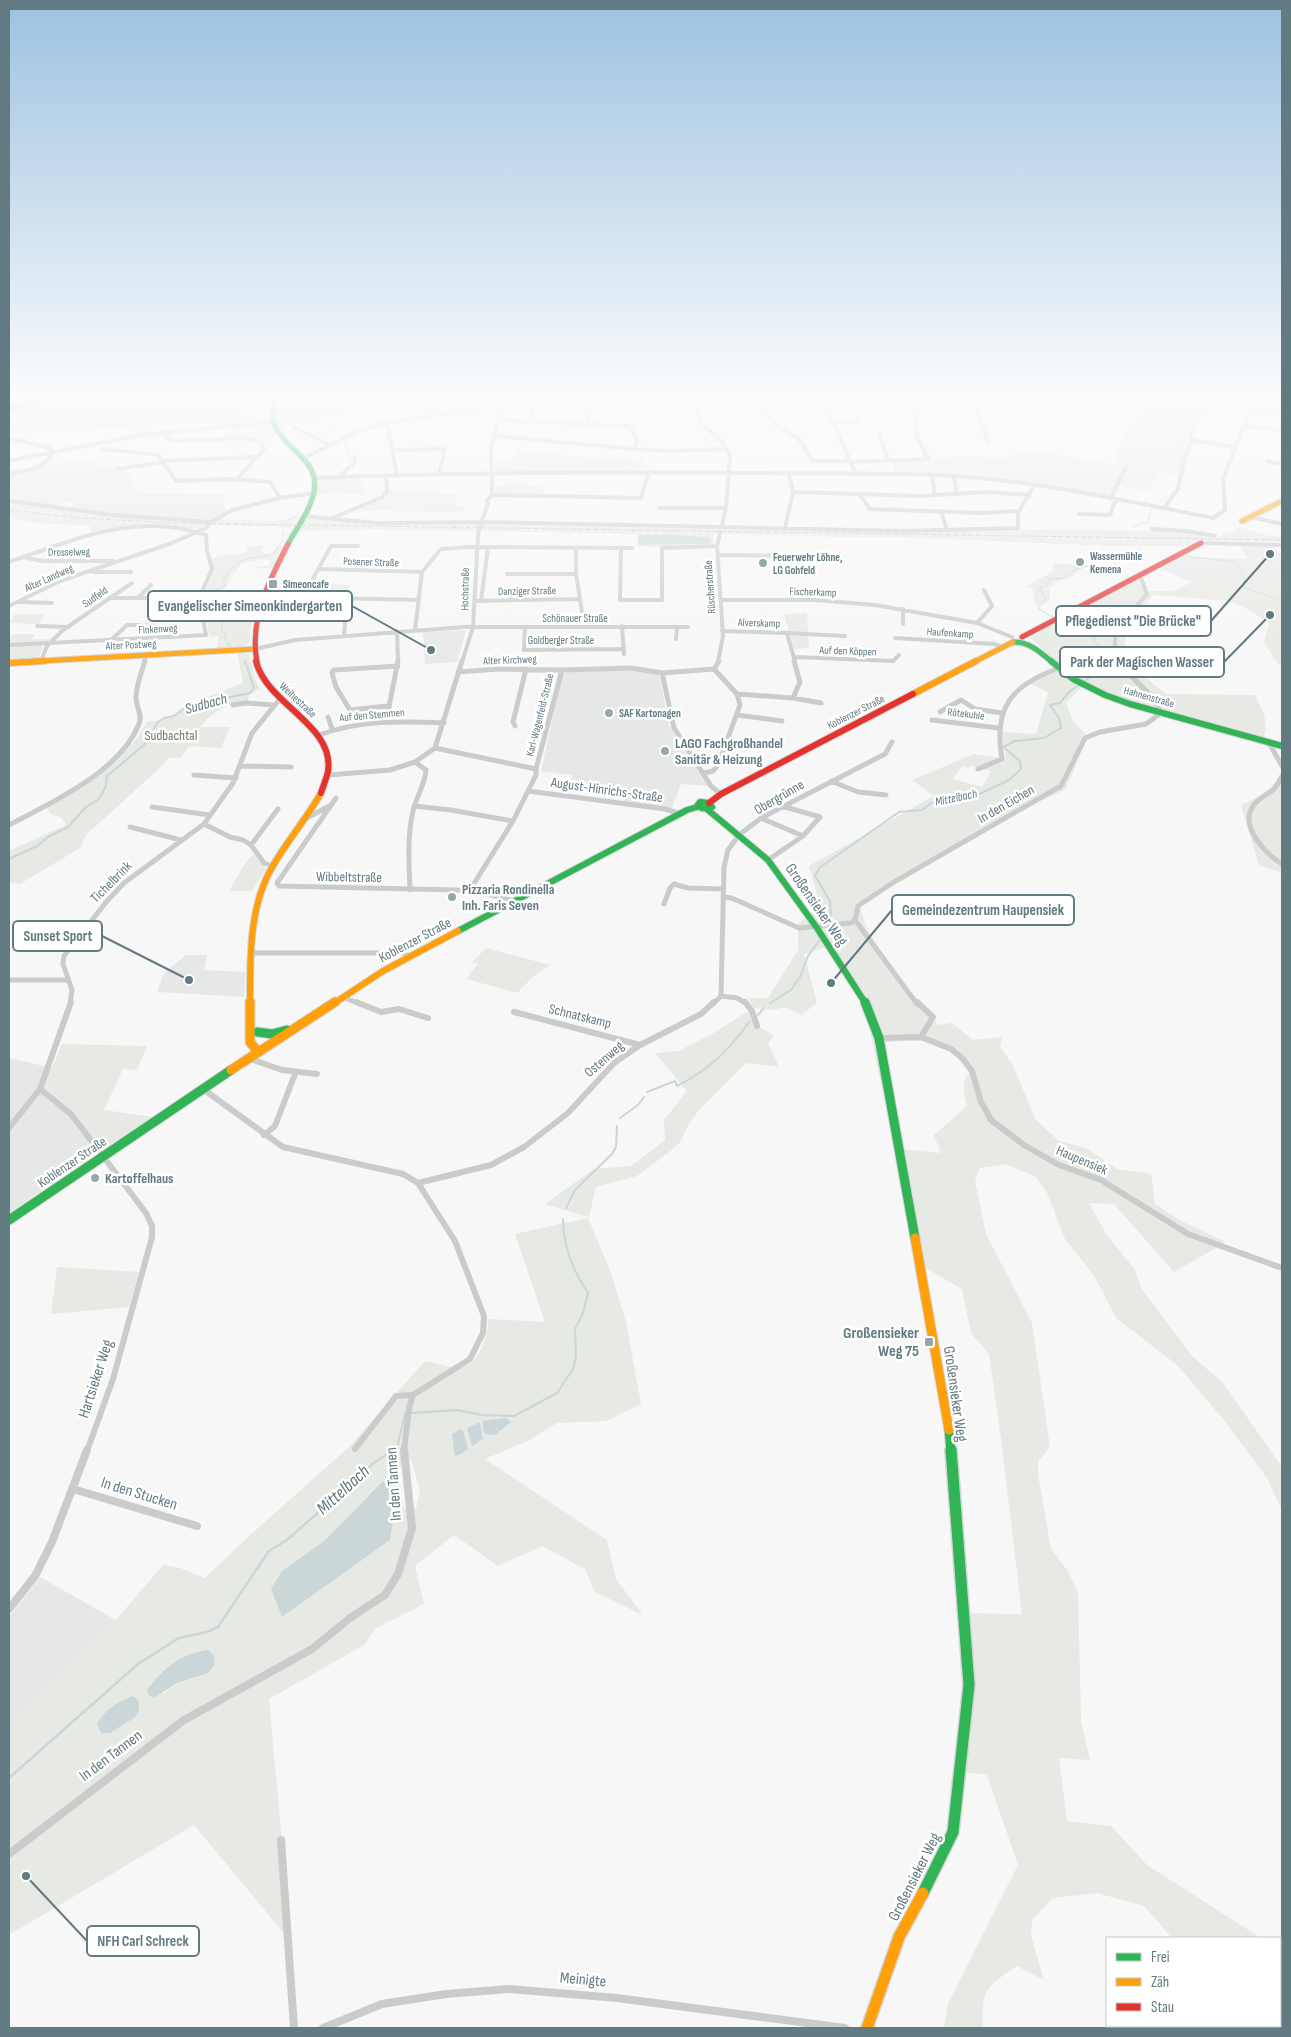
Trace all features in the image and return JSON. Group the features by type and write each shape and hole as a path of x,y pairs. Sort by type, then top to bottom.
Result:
{"street":[{"name":"Alter Landweg","path":"9,606 60,581 172,543 198,532 232,510 293,496"},
{"name":"Weihestraße","path":"258,1052 250,1042 250,1022 255,915 259,896 273,866 320,795 329,775 329,753 319,735 276,702 262,678 257,665 255,649 256,629 268,586 313,496"},
{"path":"331,519 383,496"},
{"name":"Hochstraße","path":"435,748 473,627 478,535 488,504 487,500 491,496"},
{"path":"545,496 641,498 642,496"},
{"name":"Rüscherstraße","path":"714,669 718,665 722,631 717,546 726,508 726,496"},
{"path":"785,528 792,496"},
{"path":"861,496 870,509 1019,511"},
{"path":"303,516 377,523 904,531 947,530 1018,528 1019,511 1029,496"},
{"path":"1100,496 1213,518 1225,510 1224,496"},
{"path":"1164,508 1173,496"},
{"path":"1078,514 1110,515 1116,499"},
{"path":"9,501 114,515 211,522"},
{"path":"1246,519 1282,501"},
{"path":"659,508 726,508"},
{"path":"941,511 947,530"},
{"path":"1246,519 1282,524"},
{"path":"9,562 115,528 170,528 206,535 207,551 212,569 199,598 107,598"},
{"path":"1152,529 1187,530 1215,536"},
{"path":"1012,639 1022,640 1056,619 1201,543 1282,545"},
{"name":"Posener Straße","path":"358,546 331,546 318,569 422,572"},
{"path":"621,548 620,602 662,600 662,548 717,546"},
{"path":"414,630 422,572 441,549 477,547 632,548"},
{"path":"482,601 488,548"},
{"path":"576,549 576,574 582,612"},
{"path":"718,555 811,556"},
{"name":"Drosselweg","path":"23,557 42,561 115,561"},
{"path":"318,569 311,582 319,586"},
{"name":"Alter Landweg","path":"87,572 131,572"},
{"path":"509,576 576,574"},
{"path":"1140,575 1144,579 1147,594 1115,634 1116,651 1121,664 1131,677 1159,705 1162,713"},
{"name":"Sudfeld","path":"41,661 49,644 68,627 107,598 132,583"},
{"path":"138,598 151,585"},
{"path":"510,589 510,600"},
{"path":"977,623 992,606 984,590"},
{"name":"Finkenweg","path":"9,645 206,636 199,598"},
{"path":"334,598 419,600"},
{"path":"344,635 346,612 353,599"},
{"name":"Danziger Straße","path":"475,601 580,599"},
{"name":"Fischerkamp","path":"721,600 829,601 904,608 977,623 1012,639"},
{"name":"Alter Landweg","path":"18,602 52,603"},
{"path":"281,608 293,612 346,612"},
{"path":"903,624 904,608"},
{"name":"Finkenweg","path":"110,641 127,625 152,625"},
{"path":"37,626 68,627"},
{"name":"Goldberger Straße","path":"524,627 524,650 623,652 622,626"},
{"name":"Schönauer Straße","path":"255,649 295,640 344,635 473,627 688,627"},
{"path":"676,638 677,627"},
{"path":"386,722 398,666 397,631"},
{"name":"Alverskamp","path":"722,631 787,633 795,657 800,682 793,698"},
{"path":"787,633 845,636"},
{"name":"Haufenkamp","path":"895,638 994,644 1003,647"},
{"name":"Koblenzer Straße","path":"9,1220 248,1058 410,956 681,814 703,807 721,794 1003,647 1012,639"},
{"name":"Hahnenstraße","path":"1022,640 1080,683 1130,704 1282,746"},
{"name":"Alter Postweg","path":"9,663 255,649"},
{"path":"9,825 66,793 121,753 134,736 141,720 136,701 146,655"},
{"name":"Auf den Köppen","path":"795,657 893,661 899,655"},
{"path":"388,706 350,710 336,687 332,673 334,670 398,666"},
{"name":"Alter Kirchweg","path":"458,672 631,668 662,673 714,669"},
{"name":"Rötekuhle","path":"978,769 1002,759 998,740 998,728 1002,713 1016,691 1039,674 1059,668"},
{"path":"515,726 513,722 526,669"},
{"name":"Karl-Wagenfeld-Straße","path":"470,890 513,821 536,774 565,669"},
{"path":"703,773 713,771 718,765 740,705 737,694 714,669"},
{"path":"662,673 674,728 711,786 721,794"},
{"path":"737,694 793,698 821,703"},
{"name":"Rötekuhle","path":"940,712 961,700 975,709 1002,713"},
{"path":"233,705 276,702"},
{"name":"Tichelbrink","path":"9,1128 40,1089 70,1007 72,990 63,964 64,956 107,901 140,870 204,824 236,778 252,733 276,702"},
{"name":"In den Eichen","path":"855,920 858,906 894,882 1061,786 1085,738 1100,732 1146,724 1162,713"},
{"path":"736,715 782,721"},
{"name":"Auf den Stemmen","path":"328,717 332,729"},
{"name":"Rötekuhle","path":"932,720 998,728"},
{"name":"Auf den Stemmen","path":"319,735 332,729 386,722 444,723"},
{"name":"Obergrünne","path":"739,835 761,818 782,806 885,754 892,742"},
{"path":"1269,743 1282,766"},
{"path":"329,775 380,772 415,762 435,748"},
{"name":"Karl-Wagenfeld-Straße","path":"435,748 536,769"},
{"path":"410,890 409,847 414,806 426,770 415,762"},
{"path":"241,766 291,767"},
{"path":"194,774 236,778"},
{"path":"1282,776 1281,786 1253,806 1249,816 1249,826 1256,839 1282,864"},
{"path":"831,781 858,792 886,795"},
{"name":"August-Hinrichs-Straße","path":"528,791 665,809 681,814"},
{"name":"Wibbeltstraße","path":"336,798 277,883 280,886 326,889 470,890 498,895 515,901"},
{"name":"Wibbeltstraße","path":"305,819 312,818 325,807 331,805"},
{"path":"414,806 451,810 513,821"},
{"path":"768,860 803,836 820,818 782,806"},
{"path":"152,807 210,815"},
{"name":"Großensieker Weg","path":"703,807 768,860 817,928 869,1008 880,1038 948,1423 969,1685 957,1808 953,1832 944,1853 899,1937 882,1978 867,2028"},
{"path":"251,845 278,809"},
{"path":"761,818 803,836"},
{"path":"204,824 230,837 243,840 251,845 264,863 273,866"},
{"path":"130,827 181,840"},
{"path":"739,835 728,850 724,866 721,996 745,1000 751,1006 757,1026"},
{"path":"664,904 670,888 674,884 688,888 723,889"},
{"path":"723,896 799,928 817,928 833,924 851,923 855,920 920,1007 933,1018 921,1037"},
{"path":"253,953 402,953 410,956"},
{"path":"9,980 68,980"},
{"name":"Ostenweg","path":"418,1183 491,1165 524,1147 568,1113 603,1073 640,1046 701,1014 721,996"},
{"path":"343,998 381,1012 399,1010 428,1018"},
{"name":"Schnatskamp","path":"514,1012 596,1032 640,1046"},
{"path":"250,1022 270,1044"},
{"path":"258,1032 272,1034 293,1029"},
{"name":"Haupensiek","path":"880,1038 921,1037 951,1049 962,1058 972,1071 981,1102 992,1120 1024,1146 1059,1166 1101,1180 1188,1234 1282,1268"},
{"path":"248,1058 295,1074 317,1074"},
{"path":"264,1135 275,1126 295,1074"},
{"path":"40,1089 71,1114 103,1157"},
{"path":"203,1089 283,1147 403,1174 418,1183 455,1241 484,1316 483,1333 470,1359 413,1395 396,1396 355,1449"},
{"name":"Hartsieker Weg","path":"9,1609 35,1576 52,1542 73,1489 113,1379 152,1237 152,1226 146,1213 103,1157"},
{"name":"In den Tannen","path":"9,1854 184,1720 312,1649 350,1618 385,1595 398,1574 412,1528 404,1450 409,1421 409,1408 413,1395"},
{"name":"In den Stucken","path":"73,1489 197,1526"},
{"path":"282,1840 294,2028"},
{"name":"Meinigte","path":"323,2028 382,2004 446,1994 509,1989 618,1998 845,2028"}],"shaded area":[{"path":"382,496 455,496 454,499 458,499 456,505 466,505 463,513 358,510"},
{"path":"9,508 39,512 208,523 206,525 81,519 9,511"},
{"path":"295,522 292,528 211,525 212,523"},
{"path":"304,523 1282,539 1282,542 301,528"},
{"path":"641,535 708,537 710,542 707,544 638,544 638,536"},
{"path":"1240,546 1273,546 1282,557 1247,559"},
{"path":"1182,556 1192,557 1186,560 1213,572 1192,582 1159,568"},
{"path":"466,631 457,662 425,664 423,632"},
{"path":"574,669 649,671 659,674 669,726 708,786 681,784 672,808 623,801 627,788 571,780 572,775 541,771 562,674"},
{"path":"186,955 207,955 204,970 246,972 244,997 157,992 164,973"},
{"path":"9,1058 53,1068 46,1083 49,1090 75,1113 105,1148 9,1213"},
{"path":"506,1418 511,1422 495,1435 485,1434 483,1421"},
{"path":"480,1423 483,1439 472,1446 467,1428"},
{"path":"461,1429 468,1449 455,1456 452,1434"},
{"path":"383,1481 391,1493 394,1509 390,1540 282,1617 271,1589 282,1571 324,1541"},
{"path":"40,1577 116,1620 91,1649 9,1729 9,1617"},
{"path":"208,1650 214,1656 215,1665 208,1673 177,1683 155,1697 149,1696 147,1690 166,1668 189,1654"},
{"path":"133,1696 139,1701 139,1710 135,1717 110,1733 101,1733 97,1724 104,1714 117,1704"}],"green space":[{"path":"9,496 223,496 227,511 209,521 162,519 72,508 76,504 61,502 57,506 9,500"},
{"path":"9,501 87,512 208,523 119,520 9,508"},
{"path":"9,511 97,520 206,525 198,529 131,526 92,533 90,526 39,523 9,518"},
{"path":"299,516 295,522 212,523 219,519 268,521 283,520"},
{"path":"311,518 351,522 715,529 715,531 304,523 305,520"},
{"path":"1239,527 1270,536 1282,537 1282,539 1218,538 1226,533 1239,531 1235,529"},
{"path":"301,528 714,533 713,546 638,547 637,534 376,529 299,531","holes":["673,535 708,537 707,544 638,544"]},
{"path":"724,528 1110,530 1175,531 1205,535 1204,538 724,531"},
{"path":"724,533 1199,541 1189,546 1109,546 903,537"},
{"path":"265,545 261,551 265,554 272,553 277,547 273,546 284,546 272,568 250,569 269,565 270,560 257,560 242,564 218,596 221,599 218,608 237,616 256,608 250,631 250,641 239,648 216,650 219,636 210,637 200,598 214,569 211,558 247,552 247,547"},
{"path":"1192,557 1247,559 1282,557 1282,664 1278,664 1264,643 1269,623 1246,608 1229,601 1153,595 1126,635 1125,646 1139,672 1166,694 1255,695 1265,721 1266,727 1263,738 1133,702 1086,683 1066,703 1073,721 1088,737 1065,790 1033,804 893,884 860,907 872,937 882,953 938,1025 952,1023 973,1040 1002,1037 1000,1047 1013,1065 1035,1119 1059,1141 1086,1148 1117,1169 1151,1174 1155,1204 1181,1221 1226,1242 1174,1272 1114,1204 1089,1203 1106,1234 1135,1270 1141,1288 1192,1356 1223,1383 1282,1467 1282,1510 1267,1478 1224,1420 1177,1365 1116,1318 1093,1274 1065,1239 1047,1193 1035,1176 1005,1164 980,1168 975,1181 986,1234 1032,1323 1050,1447 1038,1461 1038,1474 1051,1549 1068,1571 1078,1593 1081,1721 1090,1760 1059,1758 1067,1821 1111,1826 1147,1865 1259,1937 1171,1937 1144,1906 1097,1893 1053,1898 1032,1920 1031,1936 1044,1980 1017,1966 998,1979 988,1990 983,2005 983,2028 944,2028 948,2004 1018,1865 987,1775 961,1772 966,1613 1022,1614 989,1354 971,1333 962,1289 919,1264 866,1011 869,1008 900,1149 940,1153 939,1146 933,1136 967,1106 964,1083 971,1071 955,1053 938,1044 920,1041 882,1043 871,1007 831,946 804,954 817,1003 801,1015 785,1007 773,1010 754,1008 759,1027 774,1036 768,1043 779,1067 746,1063 699,1110 680,1142 673,1149 637,1176 596,1187 589,1217 545,1204 594,1169 631,1166 665,1140 664,1120 687,1091 655,1053 679,1051 712,1034 753,1008 749,998 768,998 798,950 798,924 820,905 809,866 934,796 912,780 974,754 1006,759 1002,732 1036,734 1048,692 1026,682 1063,667 1030,638 1031,635 1138,579 1147,591 1174,591 1212,572 1186,561","holes":["962,766 968,768 970,766 991,771 982,787 953,779"]},
{"path":"1053,563 1087,566 1076,572 1073,577 1054,582 1054,585 1050,587 1050,600 1036,606 1033,589 1027,587 1053,571"},
{"path":"324,584 350,585 345,598 317,597"},
{"path":"807,613 809,648 794,649 784,614"},
{"path":"15,614 45,614 40,624 9,623"},
{"path":"11,634 35,634 32,639 51,639 49,641 9,644"},
{"path":"39,644 43,646 36,664 9,666 9,647"},
{"name":"Sudbachtal","path":"237,653 249,654 255,679 260,689 249,695 248,702 232,704 221,708 200,727 230,727 221,748 189,746 180,758 168,758 162,766 87,834 80,848 20,884 9,882 9,851 66,825 62,818 51,814 46,808 117,760 138,737 148,721 158,721 175,715 187,705 243,683"},
{"path":"1282,771 1282,873 1259,865 1241,805 1265,792"},
{"path":"254,854 266,869 252,891 229,891 246,862"},
{"path":"486,948 550,965 535,975 517,993 466,979 478,964 472,962"},
{"path":"62,1044 147,1046 137,1070 123,1069 104,1110 153,1117 105,1148 75,1113 49,1090 46,1083"},
{"path":"588,1218 611,1273 626,1322 641,1404 606,1421 557,1423 528,1441 485,1459 607,1540 616,1579 643,1615 595,1592 585,1569 542,1546 498,1566 454,1535 415,1566 424,1604 376,1628 364,1645 269,1699 291,1942 194,1825 9,1935 9,1729 91,1649 163,1565 180,1568 205,1578 349,1447 425,1361 452,1367 468,1365 474,1361 482,1348 489,1319 545,1322 515,1234","holes":["411,1459 420,1490 416,1509 404,1509 398,1469","383,1481 394,1510 282,1571 324,1541","208,1650 194,1678 177,1683 164,1693 147,1690 166,1668 181,1658"]},
{"path":"57,1267 139,1272 129,1307 51,1314"}],"waterway":[{"name":"Mittelbach","path":"1133,527 1147,522 1152,508 1169,496"},
{"name":"Sudbach","path":"289,520 298,515"},
{"name":"Sudbach","path":"230,648 230,645 225,640 226,635 221,630 223,625 220,613 211,609 213,598 211,594 213,591 226,586 223,582 228,573 239,562 274,553 283,540 283,531"},
{"name":"Mittelbach","path":"1054,618 1038,608 1046,600 1040,588 1047,586 1050,579 1064,578 1074,570 1091,565 1115,569 1115,563 1126,558 1141,546"},
{"path":"1186,556 1236,562 1245,580 1242,585 1245,588 1278,599"},
{"name":"Mittelbach","path":"1058,620 1097,630 1093,642 1103,647 1108,662"},
{"name":"Sudbach","path":"9,859 37,846 48,837 68,827 86,807 99,799 106,786 107,776 144,745 158,722 164,718 174,716 187,706 250,693 254,688 245,661"},
{"name":"Mittelbach","path":"831,918 830,901 815,876 819,868 899,812 922,810 931,803 975,796 1009,780 1021,769 1020,761 1003,747 1015,741 1044,738 1061,728 1059,718 1050,705 1060,703 1069,692 1109,664 1108,661"},
{"name":"Mittelbach","path":"829,932 832,927"},
{"name":"Mittelbach","path":"770,1003 791,990 800,977 808,956 819,941"},
{"name":"Mittelbach","path":"758,1015 764,1008"},
{"name":"Mittelbach","path":"647,1092 675,1081 677,1086 689,1080 718,1058 750,1021"},
{"name":"Mittelbach","path":"620,1118 638,1105 644,1097"},
{"name":"Mittelbach","path":"566,1208 575,1190 612,1154 616,1147 617,1126"},
{"name":"Mittelbach","path":"411,1413 457,1410 482,1415 514,1416 557,1393 573,1369 576,1357 575,1329 583,1313 588,1293 570,1258 563,1229 563,1219"},
{"name":"Mittelbach","path":"392,1451 397,1448 405,1414 407,1414"},
{"name":"Mittelbach","path":"9,1778 138,1664 179,1638 207,1632 218,1627 269,1551 287,1540 375,1462 394,1450"}],"railway":[{"path":"9,510 82,518 172,523 1282,540"}],"traffic: fast":[{"path":"288,544 310,505 313,496"},
{"path":"1013,642 1023,642 1033,647 1073,679 1105,695 1130,704 1282,746"},
{"path":"700,802 709,803 712,807 701,808 697,806 700,802"},
{"path":"458,931 687,810 697,807"},
{"path":"708,810 768,860 817,928 869,1008 879,1038 915,1238"},
{"path":"257,1032 272,1034 287,1030"},
{"path":"9,1220 231,1070"},
{"path":"923,1893 953,1832 969,1685 949,1430"}],"traffic: slow":[{"path":"1242,521 1282,501"},
{"path":"913,694 1013,642"},
{"path":"9,663 255,649"},
{"path":"258,1052 250,1042 249,1034 250,973 257,910 269,873 321,793"},
{"path":"231,1070 383,971 458,931"},
{"path":"915,1238 949,1430"},
{"path":"867,2028 899,1937 923,1893"}],"traffic: jam":[{"path":"1022,637 1201,543"},
{"path":"288,544 267,586 257,617 254,649 257,664 265,682 278,697 307,723 319,737 327,752 328,771 321,793"},
{"path":"709,803 721,794 913,694"}],"place":[{"name":"Pflegedienst \"Die Brücke\"","path":"1270,554"},
{"name":"Wassermühle Kemena","path":"1080,562"},
{"name":"Feuerwehr Löhne, LG Gohfeld","path":"763,563"},
{"name":"Simeoncafe","path":"273,584"},
{"name":"Park der Magischen Wasser","path":"1270,615"},
{"name":"Evangelischer Simeonkindergarten","path":"431,650"},
{"name":"SAF Kartonagen","path":"609,713"},
{"name":"LAGO Fachgroßhandel Sanitär & Heizung","path":"665,751"},
{"name":"Pizzaria Rondinella Inh. Faris Seven","path":"452,897"},
{"name":"Sunset Sport","path":"189,980"},
{"name":"Gemeindezentrum Haupensiek","path":"831,983"},
{"name":"Kartoffelhaus","path":"95,1178"},
{"name":"Großensieker Weg 75","path":"929,1342"},
{"name":"NFH Carl Schreck","path":"26,1876"}]}
